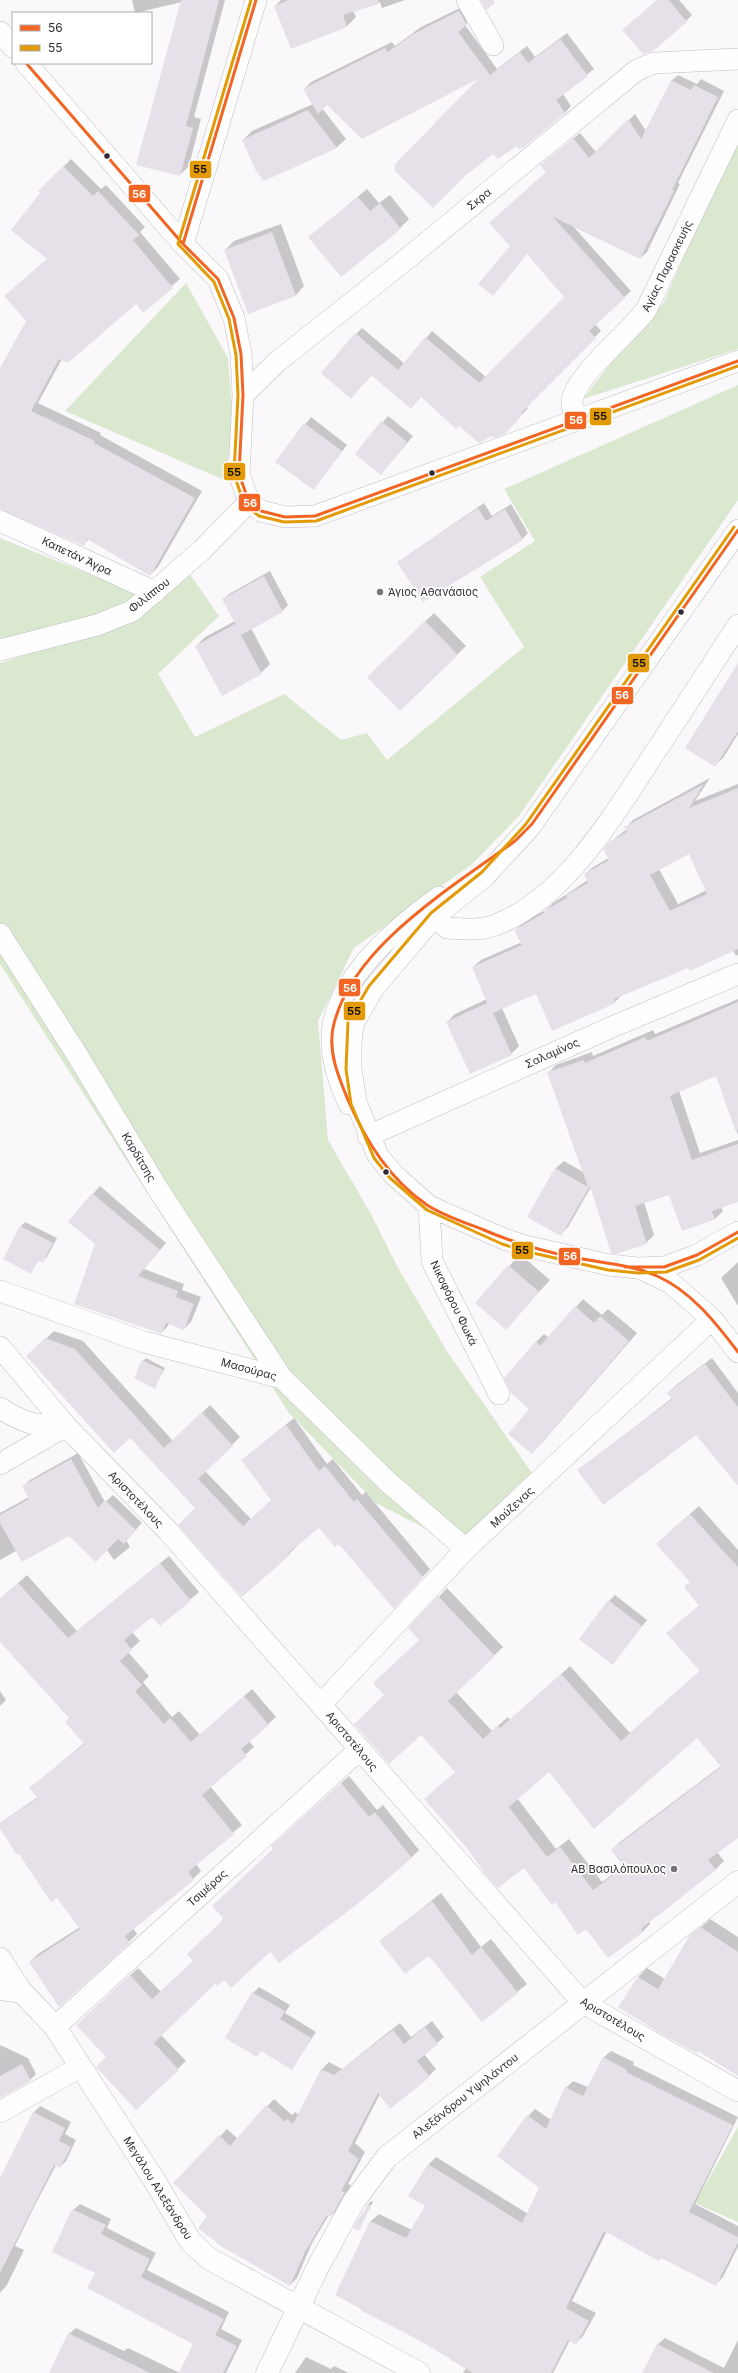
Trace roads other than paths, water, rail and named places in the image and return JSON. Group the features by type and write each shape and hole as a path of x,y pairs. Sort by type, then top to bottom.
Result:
{"street":[{"path":"183,244 256,0"},
{"path":"467,0 494,45"},
{"path":"0,32 12,46"},
{"name":"Σκρα","path":"243,395 278,361 404,262 637,70 654,63 738,59"},
{"path":"27,64 183,244 218,279 234,318 241,354 243,395 239,474 250,502 261,511 285,517 315,516 738,361"},
{"name":"Αγίας Παρασκευής","path":"574,420 572,401 575,392 588,372 630,330 646,310 738,120"},
{"name":"Φιλίππου","path":"0,650 97,625 132,611 202,550 250,502"},
{"name":"Καπετάν Άγρα","path":"0,521 155,592"},
{"path":"738,530 530,827 481,866 432,911 373,989 353,1024 351,1069 356,1102 368,1136 378,1156 394,1175 429,1206 504,1239 525,1246 609,1265 638,1268 664,1267 697,1255 738,1232"},
{"path":"432,911 447,928 473,929 497,925 535,902 573,868 626,796 738,625"},
{"name":"Καρδίτσης","path":"0,934 76,1053 156,1186 282,1378"},
{"name":"Σαλαμίνος","path":"368,1136 612,1027 738,974"},
{"name":"Νικοφόρου Φωκά","path":"429,1206 432,1261 499,1394"},
{"path":"638,1268 671,1283 712,1319 738,1352"},
{"name":"Μασούρας","path":"0,1291 144,1342 282,1378 388,1482 466,1549"},
{"name":"Μούζενας","path":"321,1704 466,1549 712,1319"},
{"name":"Αριστοτέλους","path":"0,1347 66,1426 168,1531 583,2003 738,2091"},
{"path":"0,1408 16,1418 38,1426 66,1426"},
{"path":"0,1464 66,1426"},
{"name":"Τσιμέρας","path":"55,2027 359,1750"},
{"name":"Αλεξάνδρου Υψηλάντου","path":"268,2373 299,2306 354,2200 387,2157 738,1882"},
{"name":"Μεγάλου Αλεξάνδρου","path":"0,1958 22,1992 55,2027 190,2241 208,2258 299,2306 419,2373"},
{"path":"0,1989 22,1992"},
{"path":"0,2112 80,2067"}],"place":[{"name":"Άγιος Αθανάσιος","path":"380,592"},
{"name":"ΑΒ Βασιλόπουλος","path":"674,1869"}]}
